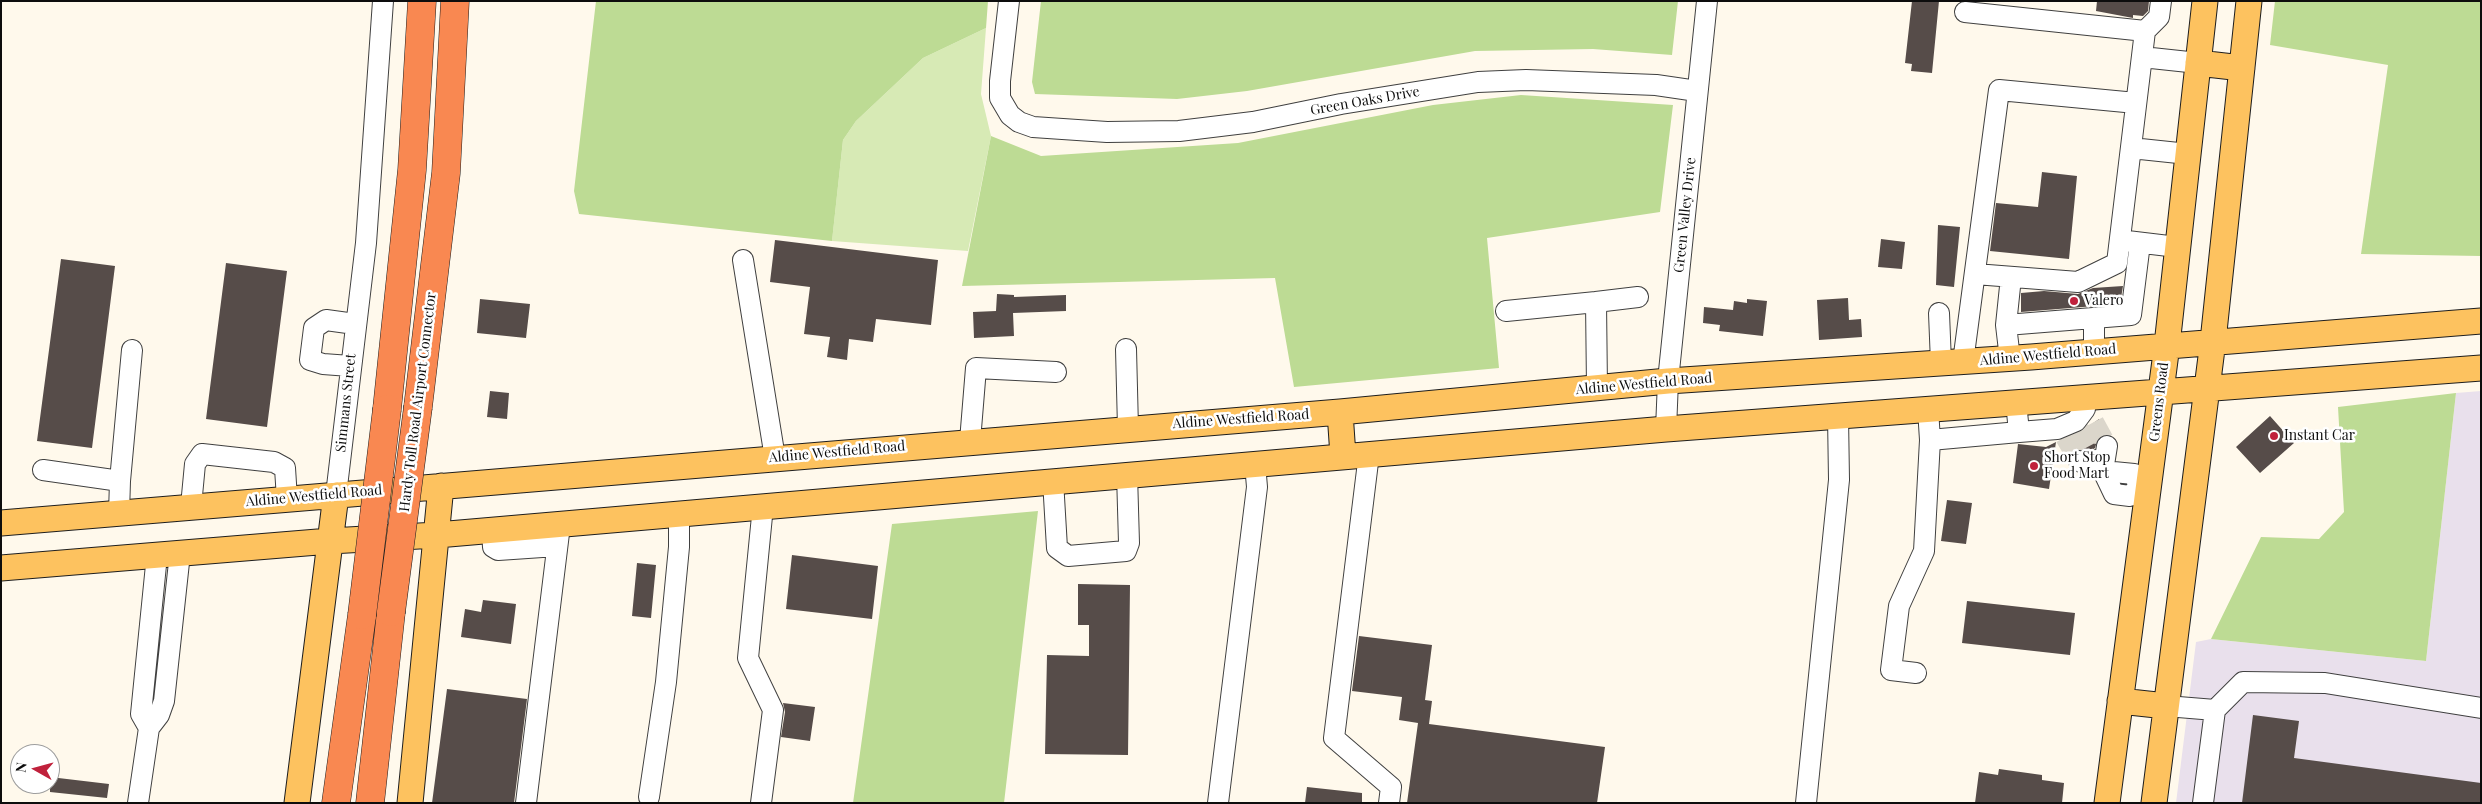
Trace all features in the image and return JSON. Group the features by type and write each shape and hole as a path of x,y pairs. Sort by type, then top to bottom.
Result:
{"highway":[{"path":"336,803 362,615 387,409 412,170 422,1"},
{"name":"Hardy Toll Road Airport Connector","path":"370,803 391,612 446,173 455,1"}],"main road":[{"name":"Greens Road","path":"2107,803 2144,488 2167,345 2205,1"},
{"path":"2154,803 2213,341 2249,1"},
{"path":"2198,63 2242,68"},
{"name":"Aldine Westfield Road","path":"1,523 970,441 1340,412 1668,381 2010,359 2213,341 2481,321"},
{"path":"1,568 330,540 492,531 558,535 679,514 1053,480 1666,429 2481,368"},
{"path":"1340,412 1343,456"},
{"path":"410,803 441,486"},
{"name":"Simmans Street","path":"296,803 336,494"},
{"path":"2120,701 2166,706"}],"street":[{"name":"Simmans Street","path":"336,494 369,213 383,1"},
{"name":"Green Oaks Drive","path":"1009,1 1000,80 1000,98 1010,115 1019,122 1033,127 1107,132 1179,131 1252,122 1342,104 1478,82 1516,80 1592,81 1656,84 1697,91"},
{"name":"Green Valley Drive","path":"1666,429 1668,381 1707,1"},
{"path":"2006,325 2131,315 2130,148 2145,31 2159,17 2161,1"},
{"path":"1965,12 2145,31"},
{"path":"2142,58 2198,63"},
{"path":"1952,362 1975,274 1999,90 2136,103"},
{"path":"2130,148 2188,154"},
{"path":"1975,274 2078,282 2117,263 2130,242"},
{"path":"2130,242 2178,247"},
{"path":"743,260 775,458"},
{"path":"2010,359 2006,325 2011,277"},
{"path":"1506,311 1638,297"},
{"path":"1596,302 1597,388"},
{"path":"1939,312 1952,362"},
{"path":"2094,318 2094,352"},
{"path":"350,366 322,364 310,360 314,328 326,320 355,324"},
{"path":"1126,349 1128,428"},
{"path":"119,513 120,481 132,350"},
{"path":"970,441 976,368 1056,372"},
{"path":"1930,440 2078,427 2085,409 2084,397"},
{"path":"2016,402 2019,432"},
{"path":"1916,673 1891,670 1899,606 1924,551 1930,440 1928,409"},
{"path":"1806,803 1839,480 1838,416"},
{"path":"2093,453 2103,471 2134,474 2144,488"},
{"path":"191,506 195,464 202,454 274,462 285,468 287,498"},
{"path":"1369,454 1334,738 1391,787 1389,803"},
{"path":"1218,803 1257,487 1255,464"},
{"path":"43,470 120,481"},
{"path":"1053,480 1057,548 1068,556 1126,551 1129,543 1127,474"},
{"path":"761,803 773,710 748,658 764,506"},
{"path":"649,797 666,682 679,547 679,514"},
{"path":"526,803 558,535"},
{"path":"138,803 149,728 141,714 168,554"},
{"path":"2203,803 2214,710 2243,682 2325,683 2481,708"},
{"path":"2166,706 2214,710"}],"shaded area":[{"path":"2481,391 2481,803 2176,803 2196,642 2211,639 2426,661 2456,393"}],"green space":[{"path":"596,1 988,1 986,28 923,58 856,121 843,140 832,241 579,214 574,191"},
{"path":"1041,1 1678,1 1672,55 1593,49 1475,51 1247,91 1177,99 1035,94 1032,82"},
{"path":"2275,1 2481,1 2481,256 2361,254 2388,65 2270,45"},
{"path":"986,28 981,94 991,136 968,251 832,241 843,140 856,121 923,58"},
{"path":"1521,95 1673,105 1660,212 1487,238 1499,368 1294,387 1275,278 962,286 991,136 1041,156 1238,143 1433,105"},
{"path":"2456,393 2426,661 2211,639 2261,537 2319,539 2344,512 2338,407"},
{"path":"1038,511 1004,803 853,803 892,524"}],"building":[{"path":"1912,1 1939,1 1932,73 1911,71 1912,64 1905,63"},
{"path":"2097,1 2149,1 2148,11 2143,16 2133,15 2133,18 2096,11"},
{"path":"2042,172 2077,176 2069,259 1990,251 1996,203 2038,207"},
{"path":"1938,225 1960,227 1954,287 1936,285"},
{"path":"1881,239 1905,242 1902,269 1878,267"},
{"path":"775,240 938,260 931,325 876,319 873,342 849,339 847,360 827,357 830,337 804,334 810,287 770,282"},
{"path":"61,259 115,266 92,448 37,441"},
{"path":"226,263 287,271 267,427 206,419"},
{"name":"Valero","path":"2123,286 2120,304 2021,312 2021,293 2044,291 2078,294 2093,288"},
{"path":"997,294 1014,295 1014,297 1066,295 1066,311 1013,313 1014,336 974,338 973,312 996,311"},
{"path":"1848,298 1849,320 1861,319 1862,337 1819,340 1817,300"},
{"path":"480,299 530,304 526,338 477,333"},
{"path":"1747,299 1767,301 1763,336 1719,331 1720,325 1703,323 1704,307 1733,310 1734,301 1747,303"},
{"path":"490,391 509,393 507,419 487,417"},
{"path":"2270,416 2294,443 2260,473 2236,447"},
{"path":"2099,419 2108,434 2098,438 2095,448 2088,452 2077,449 2068,456 2060,440 2081,432"},
{"name":"Short Stop Food Mart","path":"2056,442 2049,489 2013,483 2018,444 2046,447"},
{"path":"1947,500 1972,503 1966,544 1941,541"},
{"path":"792,555 878,566 872,619 786,609"},
{"path":"637,563 656,565 651,618 632,616"},
{"path":"1078,584 1130,585 1128,755 1045,754 1047,655 1089,656 1089,625 1078,625"},
{"path":"483,600 516,604 511,644 461,637 465,609 481,612"},
{"path":"1967,601 2075,613 2070,655 1962,643"},
{"path":"1359,636 1432,645 1425,700 1432,701 1429,724 1605,747 1597,803 1407,803 1418,723 1399,720 1402,697 1352,691"},
{"path":"447,689 527,699 514,803 432,803"},
{"path":"783,703 815,707 810,741 781,737 785,712"},
{"path":"2253,715 2299,721 2294,758 2481,783 2481,803 2242,803"},
{"path":"1999,769 2042,775 2042,780 2064,783 2062,803 1975,803 1979,772 1998,775"},
{"path":"60,778 109,784 107,798 60,793"},
{"path":"1307,787 1362,793 1362,803 1305,803"}],"tunnel":[{"path":"2094,422 2107,446"},
{"path":"2079,429 2092,453"},
{"path":"2065,437 2079,461"}],"place":[{"name":"Valero","path":"2074,301"},
{"name":"Instant Car","path":"2274,436"},
{"name":"Short Stop Food Mart","path":"2034,466"}]}
